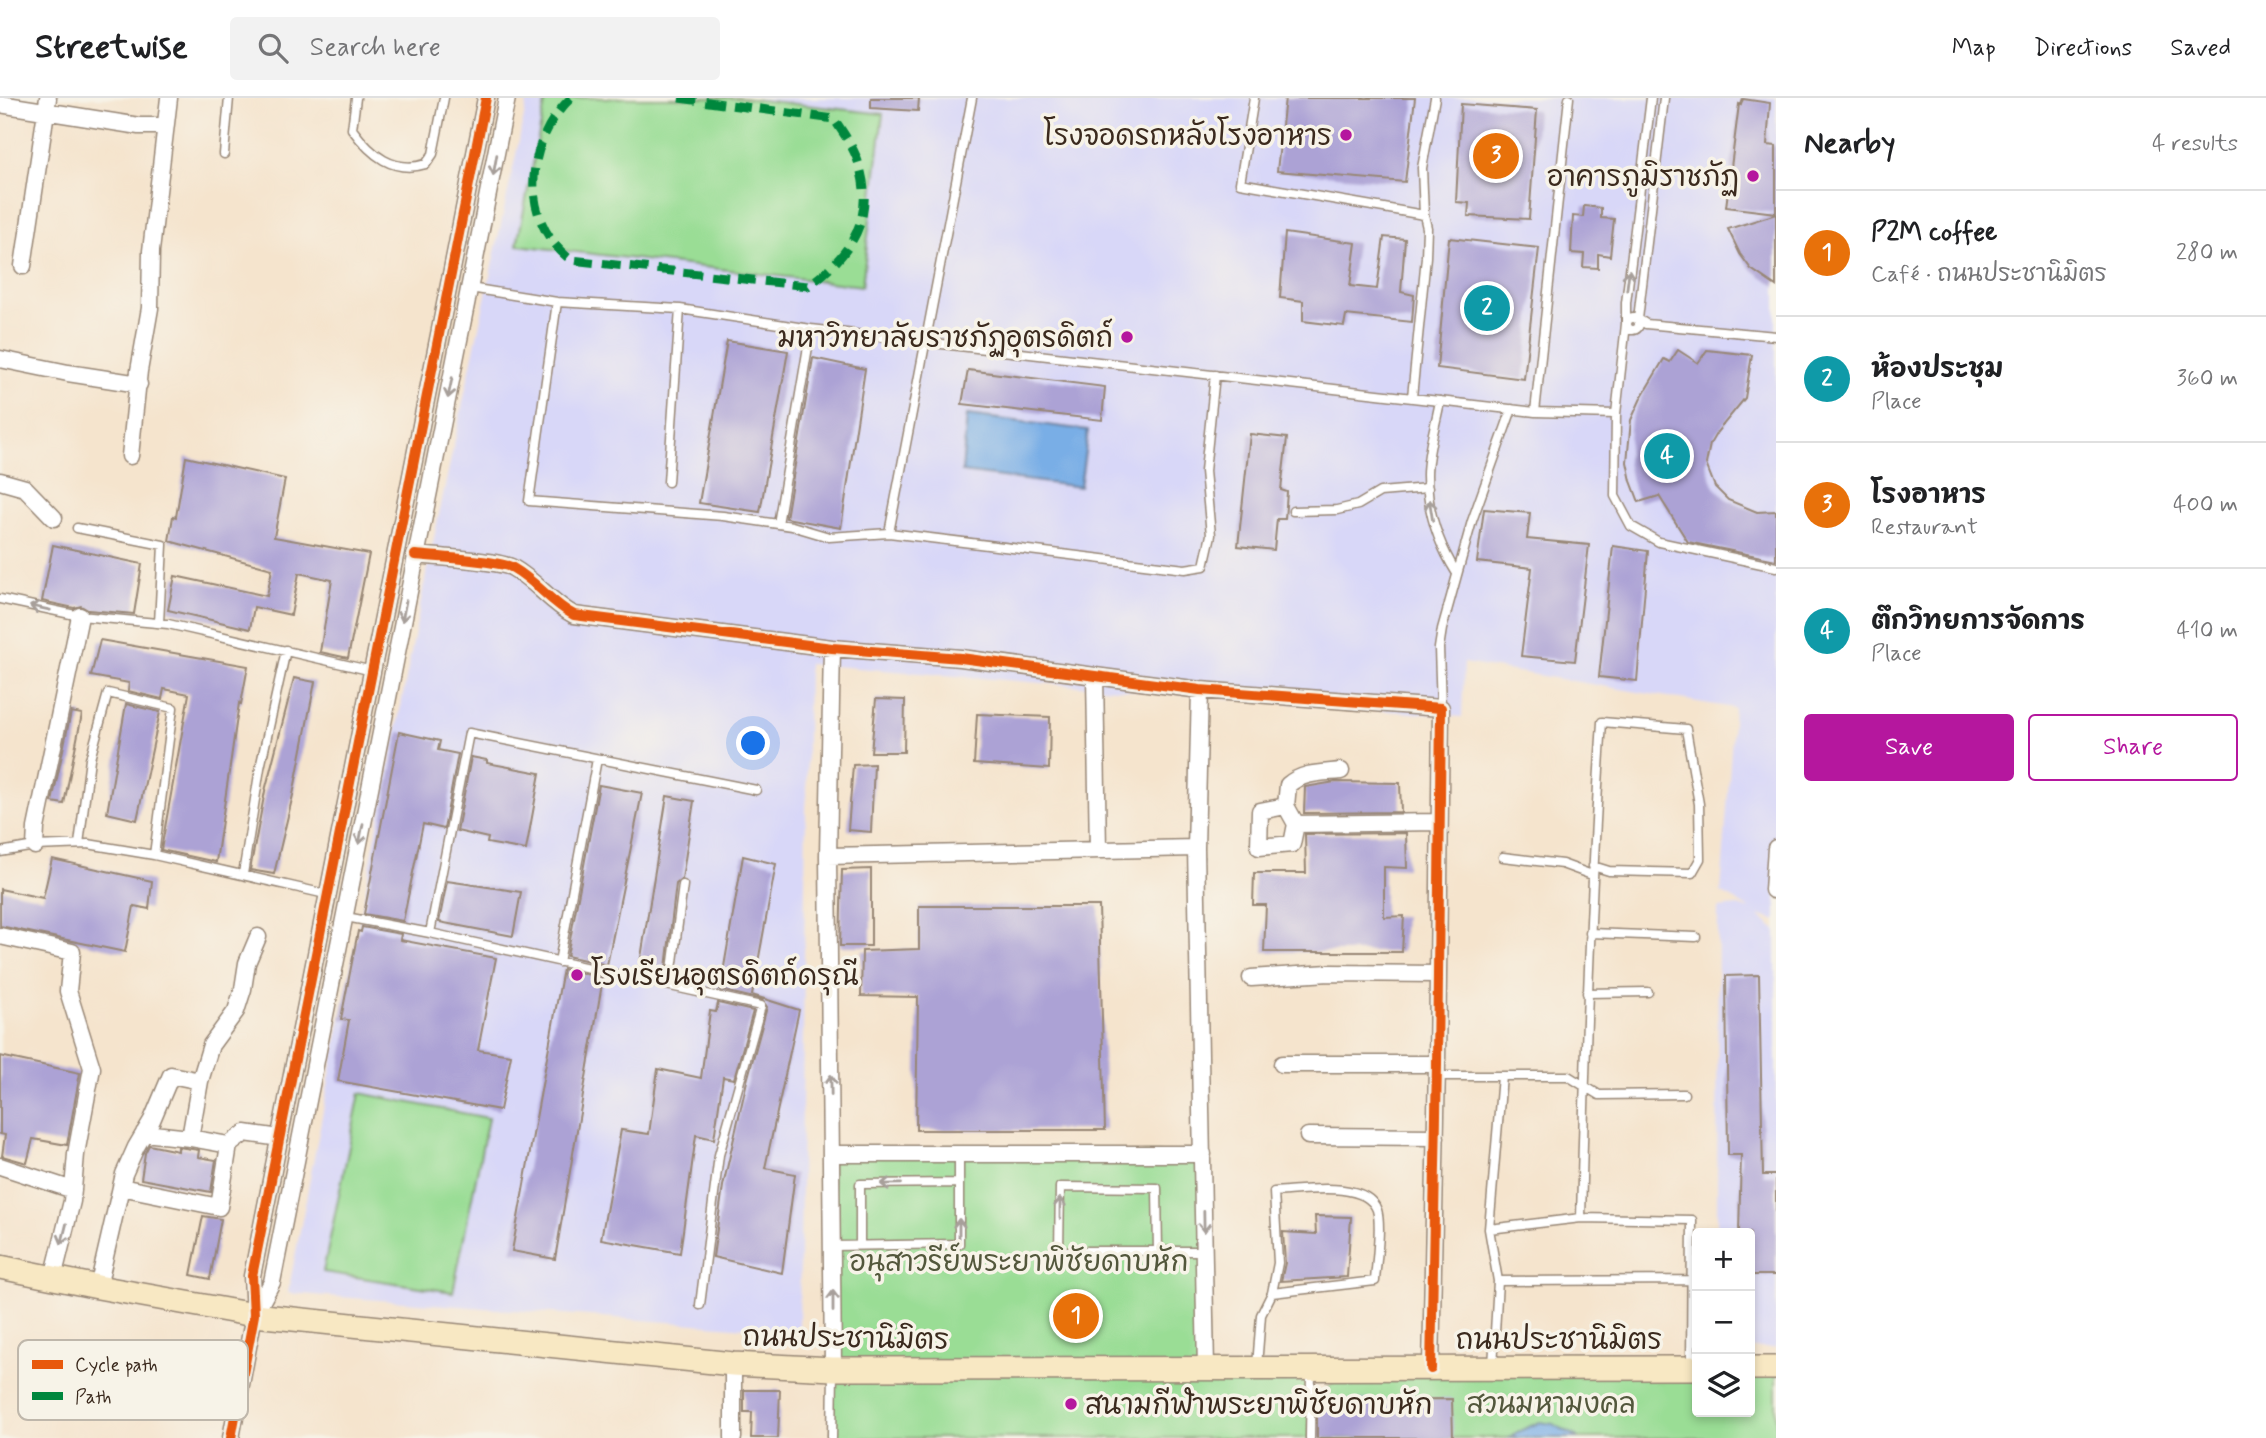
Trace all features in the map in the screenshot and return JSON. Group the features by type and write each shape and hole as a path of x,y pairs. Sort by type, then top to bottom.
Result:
{"main road":[{"name":"ถนนประชานิมิตร","path":"0,1266 254,1315 733,1364 833,1369 1692,1368"},
{"path":"1755,1368 1776,1368"}],"street":[{"path":"130,456 150,308 151,251 169,98"},
{"path":"248,1347 254,1315 252,1276 330,895 486,98"},
{"path":"254,1315 272,1282 507,98"},
{"path":"0,104 47,105 139,126 166,126"},
{"path":"23,266 47,105"},
{"path":"468,196 488,200"},
{"path":"0,359 139,384"},
{"path":"0,481 25,488 54,518"},
{"path":"415,555 507,564 525,576 557,606 574,615 832,648 961,658 1200,690 1441,708 1436,1137 1430,1369"},
{"path":"35,846 36,828 80,616"},
{"path":"832,648 828,856 833,1369"},
{"path":"1095,676 1098,850"},
{"path":"1200,690 1196,848 1206,1369"},
{"path":"1286,806 1260,811 1259,846 1292,844 1296,824 1286,806 1288,785 1307,774 1341,771"},
{"path":"1296,824 1440,822"},
{"path":"828,856 1196,848"},
{"path":"1773,890 1776,848"},
{"path":"0,936 72,952 68,991 92,1068 76,1154 73,1190 53,1278"},
{"path":"190,1138 200,1081 211,1045 236,1011 247,963 258,937"},
{"path":"1251,978 1329,973 1438,974"},
{"path":"1282,1064 1437,1070"},
{"path":"98,1287 124,1174 171,1075 200,1081"},
{"path":"144,1133 229,1145"},
{"path":"121,1187 219,1207 229,1145 245,1133 280,1138"},
{"path":"1307,1136 1436,1137"},
{"path":"832,1153 1203,1154"},
{"path":"0,1166 73,1190"},
{"path":"733,1364 733,1438"},
{"path":"231,1438 234,1420"}],"lane":[{"path":"224,153 229,98"},
{"path":"356,98 352,129 363,144 400,168 426,164 433,154 444,98"},
{"path":"889,533 972,98"},
{"path":"1254,98 1240,183 1424,215"},
{"path":"1412,397 1426,257 1427,228 1422,168 1435,98"},
{"path":"1535,412 1569,98"},
{"path":"1651,98 1626,303 1616,414 1615,496 1630,526 1659,542 1776,567"},
{"path":"1624,348 1640,324 1638,319 1664,98"},
{"path":"470,288 557,302 680,309 811,329 1535,412 1616,414"},
{"path":"557,302 529,501 723,516 778,524 829,537 889,533 1185,569 1204,566 1211,534 1205,471 1215,374"},
{"path":"668,482 680,309"},
{"path":"1626,324 1629,319 1638,319 1646,324 1776,336"},
{"path":"1626,324 1629,329 1638,329 1646,324"},
{"path":"778,524 811,329"},
{"path":"1440,401 1427,474 1431,516 1443,551 1456,572"},
{"path":"1441,708 1439,648 1442,629 1480,495 1511,409"},
{"path":"1293,510 1337,510 1358,505 1380,492 1429,488"},
{"path":"77,528 163,545 159,623"},
{"path":"0,599 80,616 159,623 373,671"},
{"path":"243,874 260,768 286,650"},
{"path":"79,844 90,759 108,693 173,708 154,855"},
{"path":"1503,857 1562,864 1592,871 1692,873 1700,859 1699,804 1686,729 1602,722 1592,871 1581,1218"},
{"path":"430,933 469,733 756,790"},
{"path":"559,962 597,759"},
{"path":"0,852 35,846 79,844 154,855 330,895"},
{"path":"670,985 683,885"},
{"path":"346,916 761,1006 719,1155 700,1305"},
{"path":"1590,933 1696,937"},
{"path":"1587,993 1648,992"},
{"path":"1437,1070 1502,1076 1567,1076 1599,1095 1684,1094"},
{"path":"1493,1367 1498,1281 1489,1229 1502,1076"},
{"path":"833,1246 960,1244 959,1154"},
{"path":"860,1245 860,1184 959,1183"},
{"path":"1158,1251 1157,1188 1060,1187 1059,1251 1158,1251 1204,1251"},
{"path":"1257,1369 1261,1315 1272,1293 1278,1263 1274,1192 1339,1189 1363,1194 1377,1209 1375,1281 1272,1293"},
{"path":"1489,1229 1581,1218 1692,1220 1692,1228"},
{"path":"1498,1281 1692,1280"},
{"path":"1692,1291 1694,1354"},
{"path":"832,1438 833,1369"},
{"path":"1310,1438 1311,1369"}],"shaded area":[{"name":"มหาวิทยาลัยราชภัฏอุตรดิตถ์","path":"528,98 1776,98 1776,921 1758,915 1776,930 1776,1348 1755,1348 1755,1228 1717,1228 1718,908 1738,906 1751,910 1721,892 1734,708 1464,663 1462,717 808,664 799,1332 288,1293 426,575"}],"green space":[{"path":"546,98 743,98 883,114 862,286 517,245"},
{"path":"360,1093 488,1118 453,1292 323,1272"},
{"name":"อนุสาวรีย์พระยาพิชัยดาบหัก","path":"832,1154 1203,1154 1206,1369 1311,1369 1310,1438 832,1438"},
{"name":"สวนมหามงคล","path":"1692,1368 1692,1417 1755,1417 1755,1369 1776,1370 1776,1438 1326,1438 1326,1390 1344,1369"}],"water":[{"path":"967,415 1088,430 1080,487 962,472"},
{"path":"1540,1422 1553,1424 1579,1438 1509,1438"}],"building":[{"path":"871,98 919,98 918,111 871,108"},
{"name":"โรงจอดรถหลังโรงอาหาร","path":"1285,98 1415,98 1405,182 1277,171"},
{"name":"อาคารภูมิราชภัฏ","path":"1743,99 1770,103 1767,145 1776,146 1776,213 1726,207 1739,104 1741,105"},
{"path":"1461,104 1537,110 1529,219 1468,216 1469,203 1456,202"},
{"path":"1584,206 1601,208 1601,218 1614,219 1610,256 1598,254 1598,268 1583,267 1584,254 1571,253 1573,216 1583,217"},
{"path":"1776,214 1776,286 1751,269 1728,229"},
{"path":"1285,233 1356,243 1350,286 1377,289 1384,237 1405,239 1401,292 1414,295 1412,322 1346,315 1344,326 1303,321 1303,301 1280,298"},
{"path":"1449,238 1539,248 1524,379 1437,368"},
{"path":"727,341 788,351 760,512 699,503"},
{"path":"1678,350 1698,363 1707,350 1752,355 1745,398 1717,432 1710,444 1706,464 1715,487 1728,500 1757,512 1776,511 1776,560 1688,542 1659,496 1639,502 1627,462 1631,420 1664,359 1670,362"},
{"path":"813,358 865,369 841,528 786,518"},
{"path":"968,370 1105,387 1102,420 962,404"},
{"path":"1250,434 1287,438 1281,490 1287,492 1285,519 1277,519 1274,550 1238,546"},
{"path":"186,457 285,479 274,537 369,554 348,658 320,652 332,580 299,573 291,615 254,607 250,629 168,610 175,576 267,596 272,569 169,541 173,516 176,517"},
{"path":"1484,509 1530,513 1527,539 1589,545 1575,661 1521,656 1532,568 1477,562"},
{"path":"53,545 142,564 134,614 88,610 81,606 74,608 42,601"},
{"path":"1613,546 1648,551 1637,681 1599,677"},
{"path":"100,640 248,666 241,704 239,703 216,862 161,850 189,694 164,689 162,699 128,691 129,683 91,676"},
{"path":"294,678 315,682 274,874 250,870 265,791"},
{"path":"876,699 905,700 904,752 871,752"},
{"path":"126,704 160,712 137,820 107,813"},
{"path":"71,712 82,714 64,804 52,802"},
{"path":"977,714 1050,717 1049,769 974,764"},
{"path":"399,732 440,741 438,750 458,754 444,829 423,824 403,921 364,914"},
{"path":"471,757 487,760 487,763 540,773 526,850 487,843 488,838 457,831"},
{"path":"874,764 871,832 848,830 853,765"},
{"path":"1335,782 1400,783 1401,812 1304,813 1305,787"},
{"path":"599,785 642,793 607,965 567,956"},
{"path":"667,796 694,801 682,879 676,884 665,976 639,970"},
{"path":"1406,833 1407,868 1384,867 1384,917 1404,916 1402,952 1264,952 1266,905 1253,905 1254,873 1306,873 1305,834"},
{"path":"743,856 776,864 752,995 799,1010 765,1168 795,1174 782,1273 713,1257 723,1186 767,1007 762,1000 720,990"},
{"path":"52,859 152,881 149,909 134,906 125,952 0,926 0,889 43,898"},
{"path":"871,869 871,946 840,946 842,870"},
{"path":"447,881 521,892 513,936 439,922"},
{"path":"919,906 1099,906 1105,1130 916,1130 918,997 861,996 862,951 919,949"},
{"path":"362,927 401,934 400,940 496,958 478,1050 511,1055 500,1110 338,1081 349,1020 341,1019 358,931 361,932"},
{"path":"563,969 603,978 555,1259 512,1251"},
{"path":"1759,975 1763,1175 1776,1175 1776,1275 1755,1275 1755,1228 1739,1228 1741,1155 1728,1155 1726,976"},
{"path":"718,1003 753,1011 734,1079 723,1077 714,1139 696,1135 680,1253 601,1239 621,1130 649,1134 658,1069 701,1078 710,1011 716,1012"},
{"path":"0,1056 80,1073 67,1145 33,1139 27,1163 2,1156 5,1135 0,1134"},
{"path":"149,1145 178,1151 178,1147 199,1150 198,1157 216,1160 211,1192 141,1179"},
{"path":"203,1216 221,1219 210,1279 191,1275"},
{"path":"1315,1216 1351,1217 1347,1277 1281,1281 1285,1263 1283,1232 1316,1234"},
{"path":"744,1390 780,1390 778,1438 751,1438 752,1412 744,1412"},
{"path":"1452,1399 1453,1438 1317,1438 1317,1400"}],"marked path":[{"path":"571,98 544,136 534,180 536,203 542,224 554,243 571,260 808,286 838,260 858,230 863,213 862,177 856,156 834,119 679,98"}],"cycle path":[{"path":"248,1347 254,1315 252,1276 486,98"},
{"path":"415,555 506,565 529,579 574,615 832,648 961,658 1200,690 1441,708 1431,1369"},
{"path":"231,1438 234,1420"}],"place":[{"name":"โรงจอดรถหลังโรงอาหาร","path":"1346,135"},
{"name":"โรงอาหาร","path":"1496,156"},
{"name":"อาคารภูมิราชภัฏ","path":"1753,176"},
{"name":"ห้องประชุม","path":"1487,308"},
{"name":"มหาวิทยาลัยราชภัฏอุตรดิตถ์","path":"1127,337"},
{"name":"ตึกวิทยการจัดการ","path":"1667,456"},
{"name":"โรงเรียนอุตรดิตถ์ดรุณี","path":"577,975"},
{"name":"P2M coffee","path":"1076,1316"},
{"name":"สนามกีฬาพระยาพิชัยดาบหัก","path":"1071,1404"}]}
